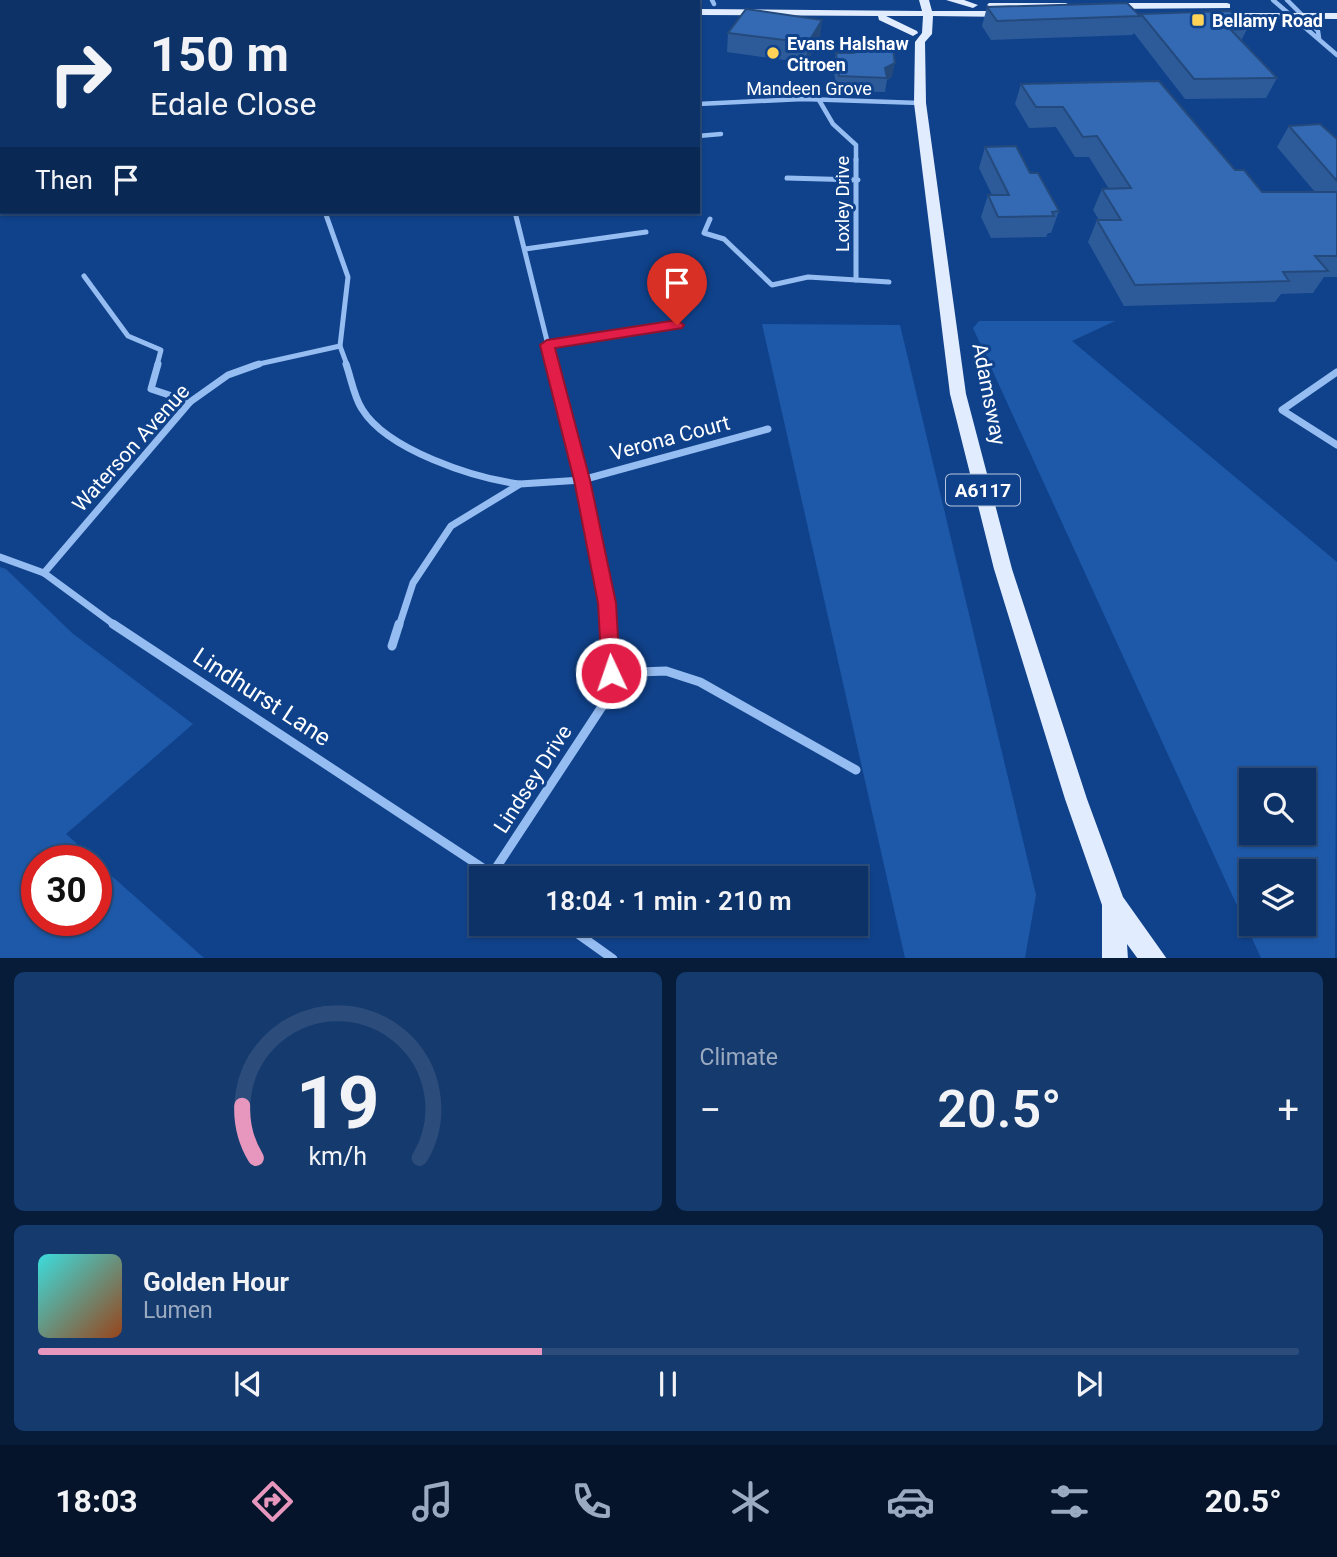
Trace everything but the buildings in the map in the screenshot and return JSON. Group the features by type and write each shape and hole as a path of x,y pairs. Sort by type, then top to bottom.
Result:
{"main road":[{"path":"951,0 973,5"},
{"path":"713,2 804,4 841,8 1077,6"},
{"path":"1090,6 1283,3 1337,7"},
{"path":"700,12 866,13 905,7"},
{"name":"Adamsway","path":"905,7 916,38 920,103 958,394 1003,569 1076,799 1114,905 1154,958"},
{"path":"926,7 1069,15"},
{"name":"Adamsway","path":"916,38 927,34 926,7"},
{"path":"866,13 895,22 916,38"},
{"path":"1106,15 1337,16"},
{"name":"Adamsway","path":"1114,905 1115,958"}],"street":[{"path":"1283,3 1304,16 1318,31 1319,38"},
{"path":"1283,3 1288,16 1337,55"},
{"name":"Mandeen Grove","path":"700,104 819,100 920,103"},
{"name":"Loxley Drive","path":"819,100 833,124 856,145 856,280"},
{"path":"700,136 721,134"},
{"path":"787,178 858,180"},
{"path":"326,214 348,277 340,346 362,409 383,432 403,447 495,481 520,484"},
{"name":"Lindsey Drive","path":"501,866 605,702 611,673 607,603 582,480 516,214"},
{"name":"Loxley Drive","path":"710,219 704,233 724,239 772,285 808,277 888,282"},
{"path":"525,249 646,232"},
{"path":"84,276 128,336 161,350 151,389 190,402"},
{"path":"547,345 677,325"},
{"name":"Waterson Avenue","path":"44,573 190,402 228,375 268,360 340,346"},
{"path":"1337,372 1282,410 1337,445"},
{"name":"Verona Court","path":"520,484 582,480 768,429"},
{"path":"393,646 413,583 450,526 520,484"},
{"name":"Lindhurst Lane","path":"0,557 44,573 102,617 480,866"},
{"path":"611,673 666,671 700,682 856,770"},
{"path":"581,936 613,958"}],"shaded area":[{"path":"979,321 1115,321 1072,341 1337,562 1335,958 1261,958 1251,936 1316,936 1316,859 1239,859 1239,910 973,328"},
{"path":"762,324 900,325 1036,895 1025,958 905,958"},
{"path":"0,567 6,569 72,633 193,724 66,834 78,845 21,845 21,936 112,936 112,876 204,958 0,958"}],"place":[{"name":"Bellamy Road","path":"1198,20"},
{"name":"Evans Halshaw Citroen","path":"773,53"}],"route":[{"path":"611,673 607,603 582,480 547,345 677,325"}]}
